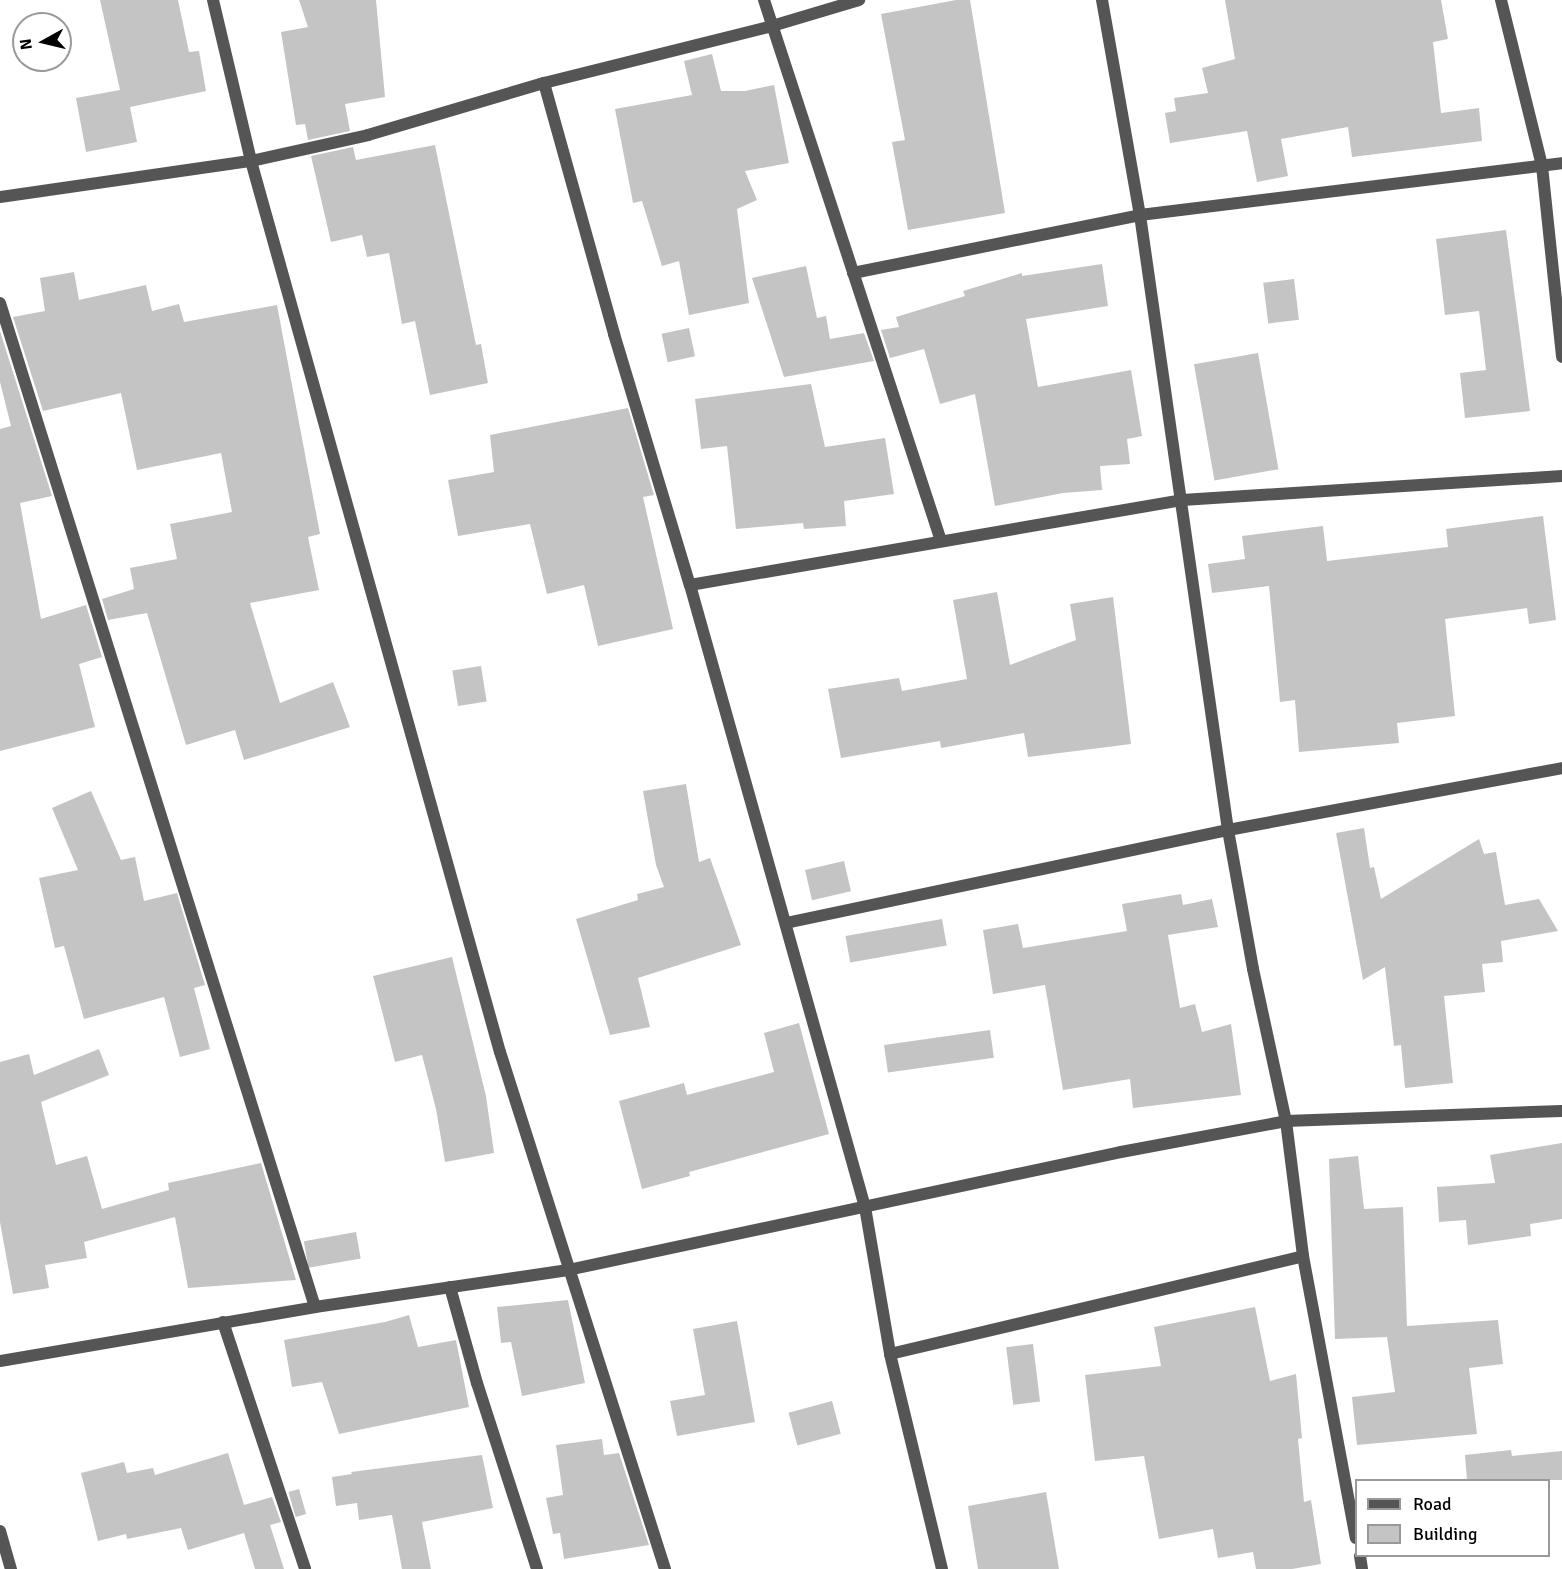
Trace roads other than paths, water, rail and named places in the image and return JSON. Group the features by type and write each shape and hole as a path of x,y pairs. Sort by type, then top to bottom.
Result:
{"street":[{"path":"213,0 251,161 500,1052 666,1569"},
{"path":"764,0 940,541"},
{"path":"0,197 251,161 412,123 544,83 772,26 859,0"},
{"path":"1102,0 1140,215 1228,830 1253,969 1286,1120 1303,1256 1355,1533"},
{"path":"1501,0 1542,166 1562,357"},
{"path":"544,83 614,333 690,585 865,1207 890,1354 942,1569"},
{"path":"853,273 1140,215 1562,163"},
{"path":"0,303 315,1307"},
{"path":"690,585 1182,500 1562,476"},
{"path":"786,923 1228,830 1562,768"},
{"path":"0,1361 315,1307 568,1269 1286,1120 1562,1111"},
{"path":"890,1354 1303,1256"},
{"path":"450,1287 477,1383 537,1569"},
{"path":"223,1322 305,1569"},
{"path":"0,1531 11,1569"}]}
